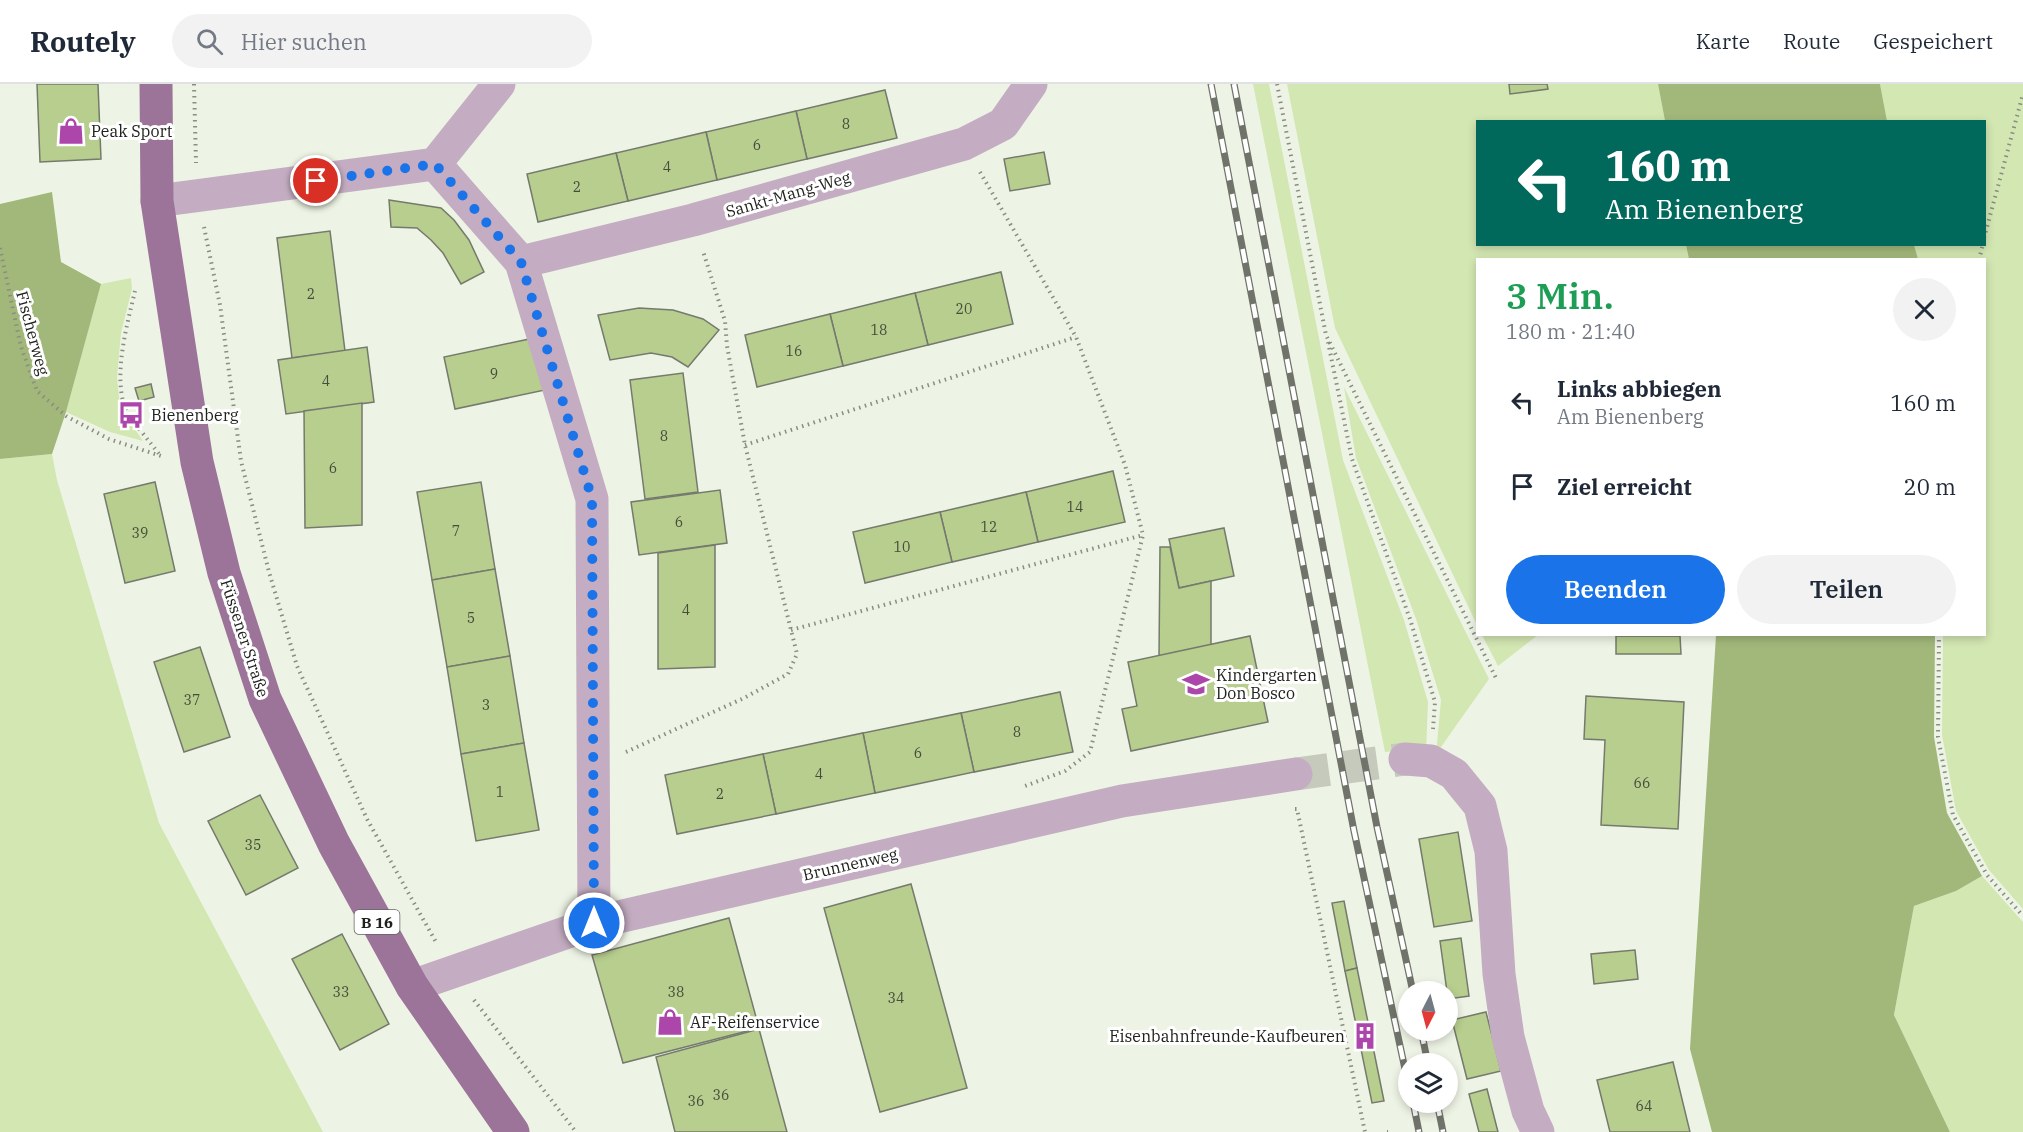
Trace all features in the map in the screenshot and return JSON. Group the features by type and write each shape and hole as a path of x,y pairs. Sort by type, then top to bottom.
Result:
{"main road":[{"name":"Füssener Straße","path":"156,84 157,201 197,462 224,573 264,699 334,844 412,986 513,1132"}],"street":[{"path":"157,201 435,164 499,84"},
{"name":"Sankt-Mang-Weg","path":"521,262 693,220 964,144 1004,124 1031,84"},
{"path":"435,164 521,262 592,499 594,923"},
{"path":"1418,760 1454,774 1479,806 1491,851 1499,974 1508,1037 1528,1111 1538,1132"},
{"name":"Brunnenweg","path":"412,986 594,923 1122,801 1296,774"}],"path":[{"path":"194,84 197,197 220,305 241,460 269,573 297,666 368,819 453,972 576,1132"},
{"path":"1277,84 1352,459 1410,619 1435,702 1418,760"},
{"path":"1986,231 2023,94"},
{"path":"964,144 1076,337 1125,465 1143,535 1090,752 1065,771 1012,790 1023,824"},
{"path":"593,769 651,739 744,698 788,674 797,654 745,445 727,346 725,321 693,220"},
{"name":"Fischerweg","path":"0,248 21,347 37,391 66,416 109,439 161,456 197,462"},
{"path":"1326,335 1497,680"},
{"path":"745,445 1076,337"},
{"path":"791,630 1143,535"},
{"path":"1939,636 1938,737 1953,815 1987,875 2023,916"},
{"path":"1290,810 1297,809 1365,1132"}],"green space":[{"path":"1253,84 1269,84 1343,460 1404,620 1428,702 1426,753 1403,750 1385,752"},
{"path":"1287,84 1658,84 1665,120 1476,120 1476,246 1686,246 1689,258 1476,258 1476,623 1335,328"},
{"path":"1658,84 1880,84 1887,120 1665,120"},
{"path":"1880,84 2023,84 2023,909 1989,870 1956,811 1942,735 1943,636 1986,636 1986,258 1918,258 1914,246 1986,246 1986,120 1887,120"},
{"path":"52,192 61,262 101,284 66,412 52,454 0,459 0,204"},
{"path":"1686,246 1914,246 1918,258 1689,258"},
{"path":"131,278 132,289 121,333 117,377 120,408 143,441 110,432 66,412 101,284"},
{"path":"1344,387 1489,679 1436,754 1441,700 1416,619 1356,458"},
{"path":"52,454 57,480 159,823 323,1132 0,1132 0,459"},
{"path":"1483,636 1537,636 1498,666"},
{"path":"1716,636 1935,636 1934,737 1947,813 1982,876 1956,891 1914,906 1894,1015 1950,1132 1712,1132 1690,1049"},
{"path":"1982,876 2023,922 2023,1132 1950,1132 1894,1015 1914,906 1956,891"}],"building":[{"path":"37,84 98,84 101,159 40,162"},
{"path":"1509,84 1547,84 1548,89 1510,94"},
{"path":"885,90 897,138 807,159 796,111"},
{"path":"796,111 807,159 717,180 706,132"},
{"path":"706,132 717,180 628,201 616,153"},
{"path":"1044,152 1050,184 1010,191 1004,159"},
{"path":"616,153 628,201 538,222 527,174"},
{"path":"389,200 441,208 454,220 469,240 484,272 461,284 443,253 417,228 391,227"},
{"path":"330,231 345,351 292,358 277,238"},
{"path":"1001,272 1013,324 928,345 915,293"},
{"path":"915,293 928,345 843,366 830,314"},
{"path":"639,308 673,310 703,319 719,330 688,367 672,357 651,353 610,360 598,315"},
{"path":"830,314 843,366 757,387 745,335"},
{"path":"534,338 545,390 455,409 444,357"},
{"path":"367,347 374,402 286,414 278,360"},
{"path":"683,373 698,492 645,499 630,380"},
{"path":"151,384 154,397 139,401 135,388"},
{"path":"362,403 362,525 305,528 304,411"},
{"path":"1113,471 1125,522 1038,542 1026,492"},
{"path":"155,482 175,571 125,583 104,494"},
{"path":"481,482 495,569 432,580 417,492"},
{"path":"720,490 727,543 639,555 631,502"},
{"path":"1026,492 1038,542 952,562 940,512"},
{"path":"940,512 952,562 865,583 853,532"},
{"path":"1224,528 1234,576 1179,588 1169,539"},
{"path":"715,545 715,667 658,669 658,553"},
{"path":"1160,547 1170,547 1179,588 1211,581 1211,645 1159,656"},
{"path":"495,569 510,656 447,667 432,580"},
{"name":"Kindergarten Don Bosco","path":"1250,636 1268,722 1131,751 1122,709 1137,706 1128,662"},
{"path":"1616,636 1680,636 1681,654 1616,654"},
{"path":"200,647 230,737 184,752 154,662"},
{"path":"510,656 524,743 461,754 447,667"},
{"path":"1060,692 1073,752 974,772 961,713"},
{"path":"1586,696 1684,702 1678,829 1601,825 1605,740 1584,739"},
{"path":"961,713 974,772 875,793 863,733"},
{"path":"863,733 875,793 776,814 763,754"},
{"path":"524,743 539,830 476,841 461,754"},
{"path":"763,754 776,814 677,834 665,775"},
{"path":"260,795 298,868 246,895 208,821"},
{"path":"1458,832 1472,921 1434,927 1419,839"},
{"path":"911,884 967,1088 880,1112 824,908"},
{"path":"1344,901 1357,968 1345,971 1332,903"},
{"path":"729,918 759,1028 623,1063 592,955"},
{"path":"342,934 389,1024 340,1050 292,959"},
{"path":"1461,938 1469,996 1458,998 1458,981 1446,981 1440,941"},
{"path":"1635,950 1638,979 1594,984 1591,954"},
{"name":"Eisenbahnfreunde-Kaufbeuren","path":"1357,968 1384,1101 1372,1103 1345,971"},
{"path":"1486,1012 1501,1071 1467,1079 1457,1041 1458,1019"},
{"path":"759,1029 787,1132 675,1132 656,1057"},
{"path":"1673,1062 1690,1132 1610,1132 1597,1080"},
{"path":"1487,1089 1498,1132 1479,1132 1469,1094"}],"tunnel":[{"path":"1296,774 1405,759"}],"railway":[{"path":"1211,84 1354,831 1402,1053"},
{"path":"1234,84 1377,827 1411,981"},
{"path":"1423,1041 1426,1053"},
{"path":"1415,1113 1419,1132"},
{"path":"1439,1113 1443,1132"}],"place":[{"name":"Peak Sport","path":"71,131"},
{"name":"Bienenberg","path":"131,415"},
{"name":"Kindergarten Don Bosco","path":"1196,684"},
{"name":"AF-Reifenservice","path":"670,1022"},
{"name":"Eisenbahnfreunde-Kaufbeuren","path":"1365,1036"}],"route":[{"path":"316,181 435,164 521,262 592,499 594,923"}]}
